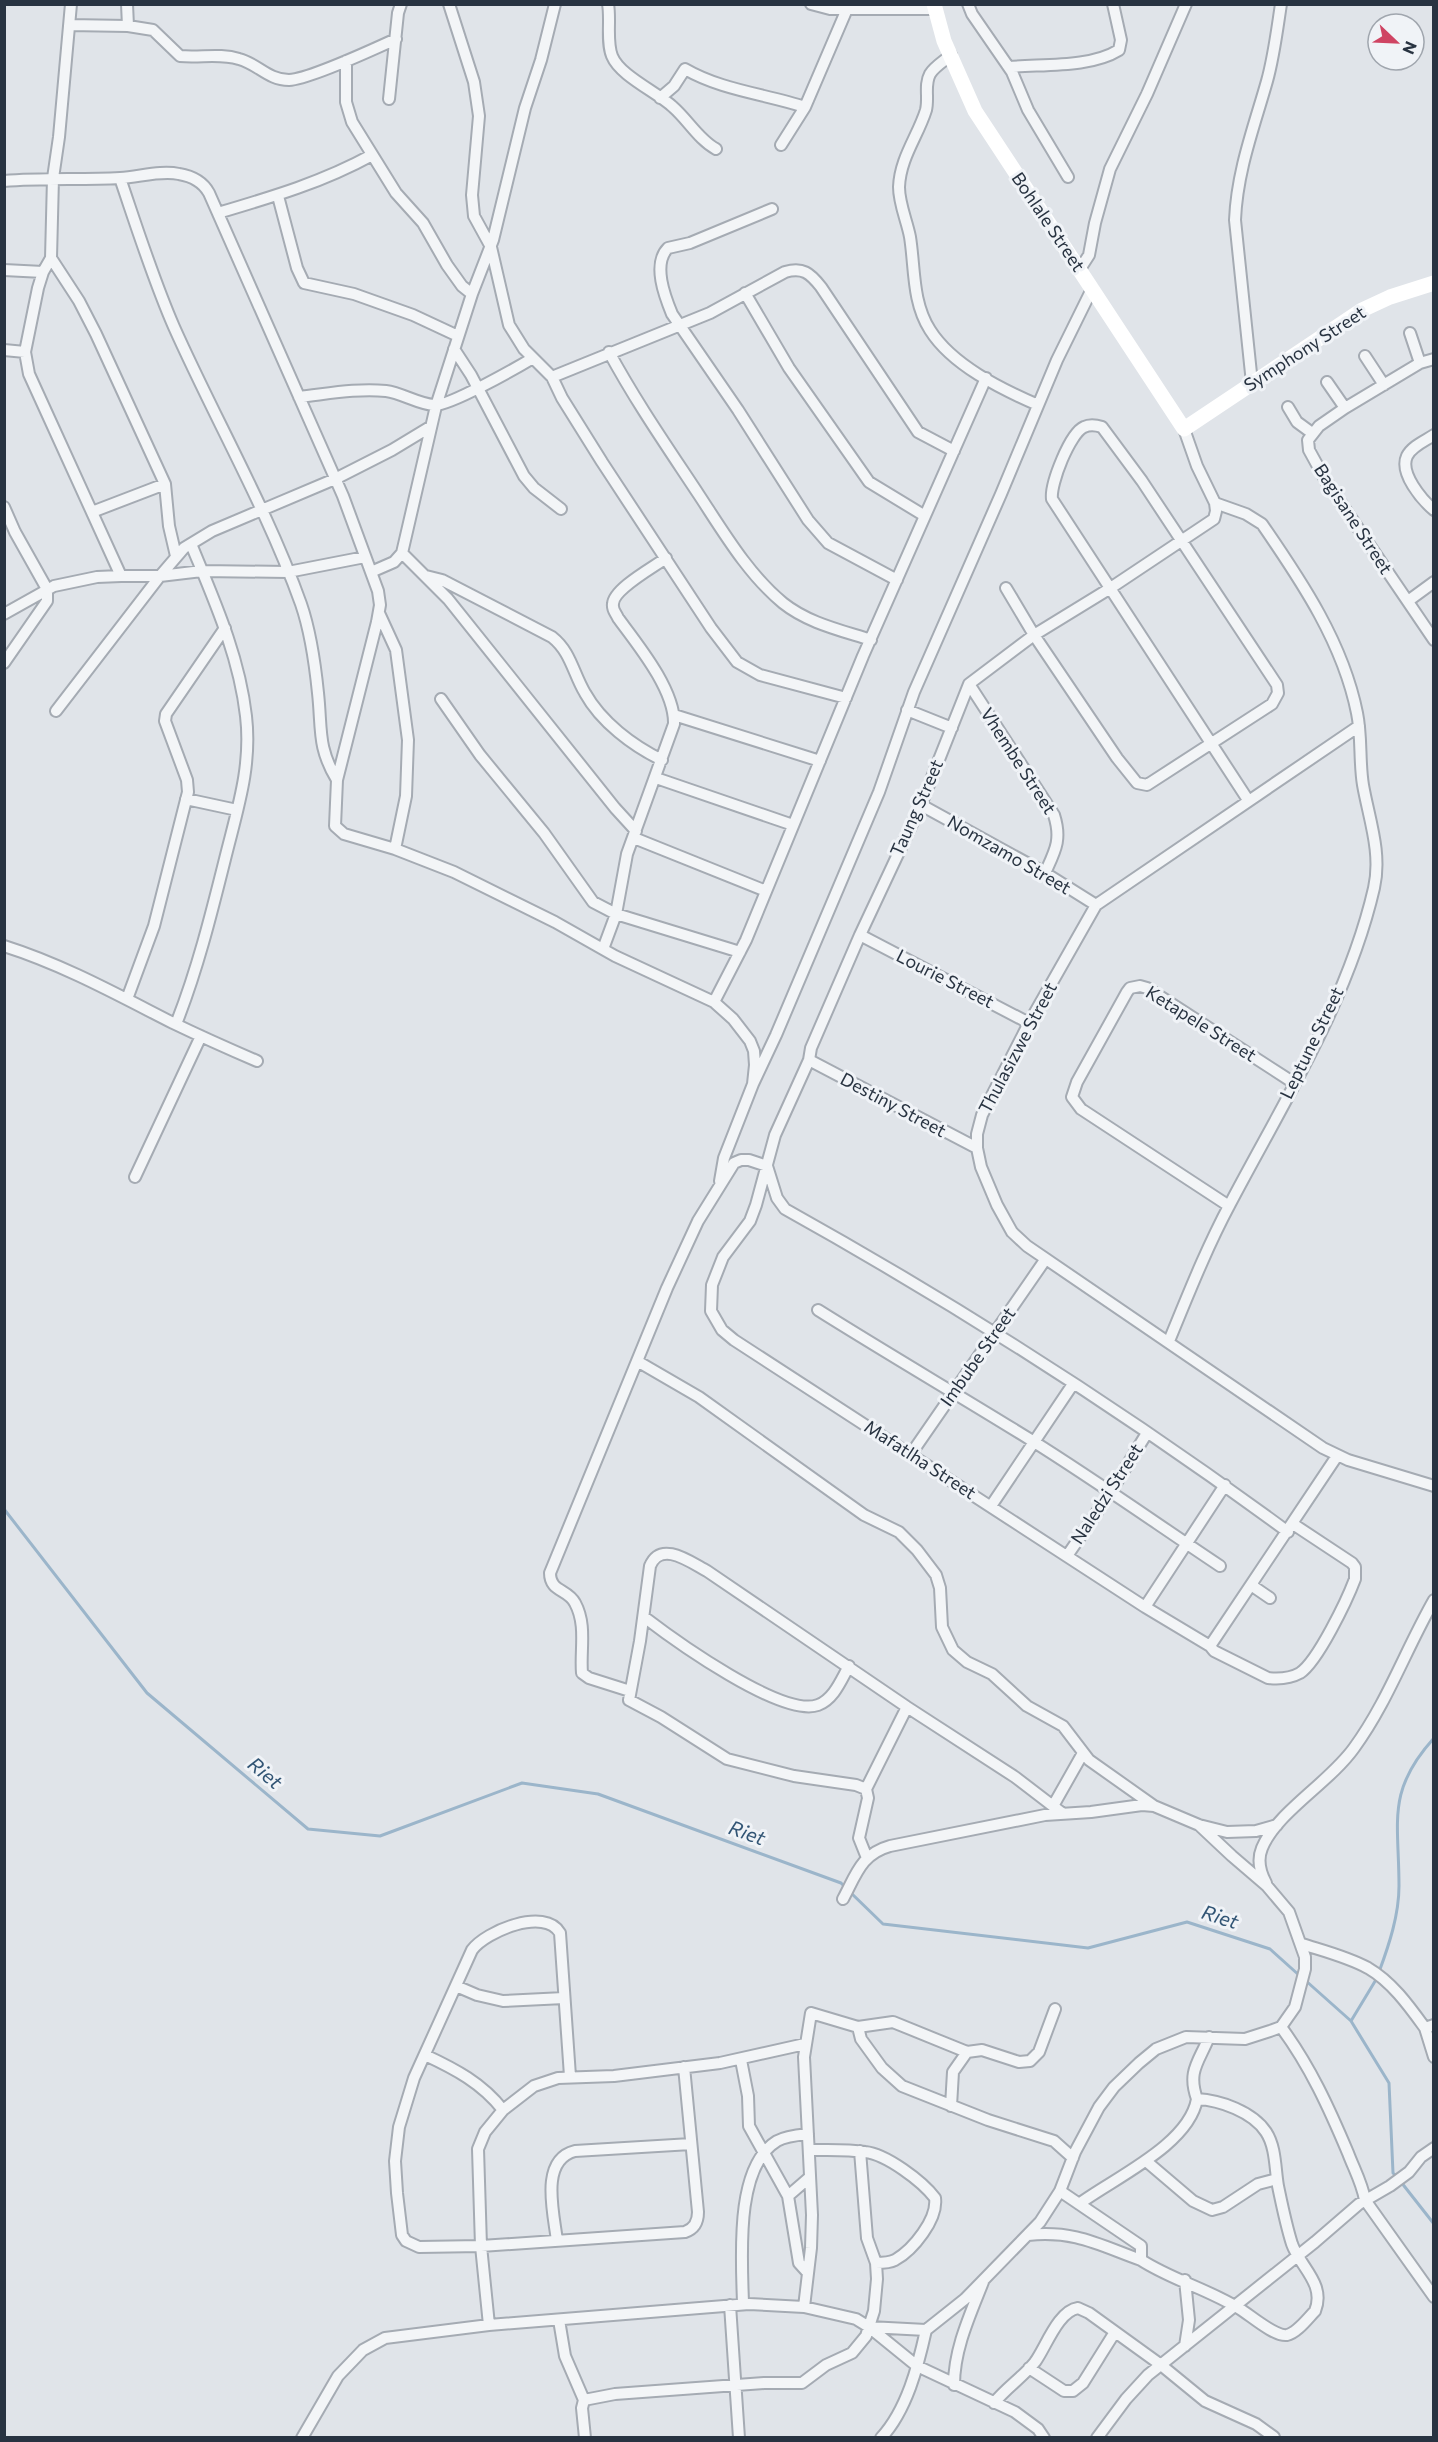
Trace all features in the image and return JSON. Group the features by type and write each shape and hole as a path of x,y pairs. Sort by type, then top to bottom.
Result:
{"street":[{"path":"71,4 53,178 51,258 43,272 25,352 29,374 121,576"},
{"path":"127,4 128,26"},
{"path":"389,99 401,4"},
{"path":"449,4 474,82 479,116 472,195 474,216 491,247 509,325 524,349 552,377 562,398 602,462 716,635 737,662 760,675 846,698"},
{"path":"371,572 394,562 402,553 430,427 472,294 491,247 525,108 541,60 555,4"},
{"path":"608,4 612,57 631,76 672,106 705,141 716,149"},
{"path":"811,4 830,9 934,7"},
{"path":"968,4 972,14 1009,67 1028,110 1068,177"},
{"path":"1009,67 1090,61 1108,57 1119,50 1121,40 1113,4"},
{"path":"1080,269 1089,255 1110,169 1147,94 1186,4"},
{"path":"1252,383 1235,220 1236,195 1243,161 1268,78 1281,4"},
{"name":"Bohlale Street","path":"934,7 951,56 975,111 1184,429"},
{"path":"781,145 805,107 847,9"},
{"path":"69,26 128,26 153,30 180,57 223,55 240,59 267,75 291,80 345,61 396,39"},
{"path":"951,56 931,72 927,84 925,113 906,154 899,188 913,257 915,290 921,313 930,332 946,348 986,378 1038,405"},
{"path":"345,61 346,102 352,122 396,193 423,223 447,266 462,286 472,294"},
{"path":"660,98 674,86 685,69 701,78 805,107"},
{"path":"218,213 278,196 328,177 372,155"},
{"path":"4,181 120,178 174,173 188,176 207,188 335,479 380,599 379,613 337,780 334,826 344,834 395,849 454,872 555,922 603,949 714,1002 733,1019 750,1041 755,1065 753,1084"},
{"path":"120,178 174,327 261,511 309,627 318,694 322,749 337,780"},
{"path":"278,196 297,268 304,283 354,294 413,315 458,336"},
{"path":"772,209 664,252 661,266 664,293 672,314 808,520 828,543 897,580"},
{"path":"51,258 87,318 165,484 168,526 177,556"},
{"path":"552,377 710,313 785,272 797,268 806,272 821,287 918,432 954,452"},
{"path":"4,270 43,272"},
{"name":"Symphony Street","path":"1184,429 1362,310 1390,297 1434,283"},
{"path":"719,1184 724,1158 753,1084 879,792 907,710 1057,360 1092,289"},
{"path":"746,293 789,368 869,482 925,516"},
{"path":"1410,333 1420,363"},
{"path":"454,349 524,476 534,488 561,509"},
{"path":"4,350 25,352"},
{"path":"609,352 627,387 740,556 767,588 784,604 809,620 871,640"},
{"path":"1365,356 1384,385"},
{"path":"299,397 351,391 384,391 402,394 436,406 533,358"},
{"path":"1288,407 1297,422 1312,433 1345,408 1420,363 1434,359"},
{"path":"714,1002 740,952 846,698 986,378"},
{"path":"1327,382 1345,408"},
{"path":"1006,588 1034,635 1117,758 1137,783 1147,785 1211,744 1272,704 1277,697 1279,689 1107,431 1095,425 1080,429 1056,475 1052,499 1110,589 1211,744 1248,800"},
{"path":"56,711 160,576 191,544 212,531 335,479 392,450 430,427"},
{"path":"969,684 1034,635 1110,589 1214,519 1215,503 1197,466 1184,429"},
{"name":"Bagisane Street","path":"1312,433 1308,440 1309,450 1317,465 1434,640"},
{"path":"1434,435 1415,447 1409,453 1405,463 1407,474 1425,502 1434,510"},
{"path":"92,512 165,484"},
{"name":"Leptune Street","path":"1169,1341 1228,1206 1329,1015 1350,963 1374,887 1376,851 1363,784 1359,726 1338,650 1324,622 1268,533 1254,518 1215,503"},
{"path":"4,507 15,532 47,589 47,601 4,663"},
{"path":"176,1024 206,932 247,769 246,718 233,649 191,544"},
{"path":"402,553 448,599 635,834 766,891"},
{"path":"4,614 47,589 64,583 121,576 160,576 202,571 288,572 365,557"},
{"path":"603,949 616,914 623,870 671,736 674,716 663,686 618,618 612,602 619,592 666,558"},
{"path":"426,576 442,580 552,637 563,645 585,693 597,712 617,730 650,754 663,760"},
{"path":"1408,601 1434,582"},
{"path":"379,613 396,650 408,740 406,796 395,849"},
{"path":"127,999 153,926 186,799 188,780 165,721 166,714 225,628"},
{"name":"Taung Street","path":"767,1166 775,1134 809,1060 811,1048 860,935 921,805 969,684"},
{"name":"Vhembe Street","path":"969,684 1054,815 1058,827 1058,843 1045,873"},
{"path":"441,699 480,755 544,833 593,902 616,914 740,952"},
{"path":"907,710 952,728"},
{"path":"674,716 820,761"},
{"name":"Thulasizwe Street","path":"1359,726 1096,905 1029,1023 982,1115 977,1134 977,1148 981,1167 1012,1232 1046,1260 1337,1456 1434,1486"},
{"path":"656,778 794,825"},
{"path":"186,799 237,810"},
{"name":"Nomzamo Street","path":"921,805 1045,873 1096,905"},
{"name":"Lourie Street","path":"860,935 1029,1023"},
{"path":"4,946 52,963 257,1061"},
{"name":"Ketapele Street","path":"1228,1206 1075,1104 1072,1098 1077,1082 1127,992 1130,988 1140,986 1147,988 1208,1026 1294,1083"},
{"path":"135,1177 201,1036"},
{"name":"Destiny Street","path":"809,1060 977,1148"},
{"path":"630,1691 589,1678 582,1673 583,1640 578,1610 575,1602 556,1589 550,1578 553,1564 694,1230 719,1184 734,1163 741,1160 758,1162 767,1166"},
{"name":"Naledzi Street","path":"767,1166 777,1198 785,1209 894,1270 994,1333 1290,1528"},
{"name":"Mafatlha Street","path":"767,1166 750,1221 723,1257 716,1272 710,1301 716,1322 735,1340 1145,1607 1210,1646 1221,1656 1271,1679 1287,1677 1300,1672 1314,1658 1355,1579 1355,1567 1346,1559 1290,1528"},
{"name":"Imbube Street","path":"911,1454 1046,1260"},
{"path":"818,1310 898,1361 926,1374 1034,1441 1220,1566"},
{"path":"637,1361 699,1397 864,1515 899,1532 917,1550 936,1575 940,1588 942,1627 952,1650 967,1662 992,1674 1027,1706 1063,1726 1083,1753 1101,1770 1154,1806 1214,1830 1256,1831 1276,1825"},
{"path":"991,1506 1073,1384"},
{"name":"Naledzi Street","path":"1067,1556 1147,1433"},
{"path":"1210,1646 1337,1456"},
{"path":"1145,1607 1225,1485"},
{"path":"866,1789 856,1785 787,1774 727,1759 661,1718 631,1703 628,1698 634,1679 650,1566 654,1558 658,1555 676,1555 707,1571 907,1707 1015,1777 1057,1810"},
{"path":"1251,1585 1270,1598"},
{"path":"1267,1886 1262,1876 1259,1858 1268,1837 1276,1825 1331,1776 1353,1750 1386,1696 1434,1600"},
{"path":"644,1617 678,1642 745,1683 798,1707 814,1706 827,1700 849,1666"},
{"path":"867,1858 859,1838 868,1794 866,1789 907,1707"},
{"path":"1057,1810 1083,1753"},
{"path":"843,1899 867,1858 873,1852 890,1846 1044,1815 1057,1810 1092,1812 1142,1805 1154,1806"},
{"path":"881,2438 897,2415 917,2366 926,2330 965,2299 1044,2217 1060,2191 1083,2135 1107,2096 1139,2063 1156,2049 1170,2042 1186,2037 1245,2039 1281,2027 1295,2007 1305,1969 1305,1957 1289,1912 1267,1886 1199,1825"},
{"path":"570,2076 562,1940 558,1929 545,1924 511,1925 489,1935 472,1950 408,2094 396,2142 397,2193 402,2235 408,2243 415,2246 481,2246 685,2232 693,2229 698,2217 684,2067"},
{"path":"1302,1944 1368,1968 1406,2001 1430,2026 1434,2057"},
{"path":"456,1986 503,2001 564,1998"},
{"path":"804,2307 811,2248 805,2044 811,2013 858,2027 893,2022 967,2052 982,2050 1019,2062 1030,2061 1039,2052 1054,2009"},
{"path":"858,2027 861,2039 882,2068 905,2088 1054,2141 1073,2158"},
{"path":"1281,2027 1299,2051 1332,2115 1363,2186 1365,2200 1434,2297"},
{"path":"1079,2204 1146,2161 1173,2138 1193,2113 1197,2099 1192,2086 1192,2074 1209,2037"},
{"path":"489,2325 481,2246 478,2150 485,2132 502,2110 534,2086 551,2080 570,2076 614,2076 741,2060 805,2044"},
{"path":"951,2106 953,2072 967,2052"},
{"path":"425,2055 465,2074 490,2095 502,2110"},
{"path":"741,2060 748,2096 749,2126 788,2196 799,2263 808,2273"},
{"path":"1028,2235 1054,2233 1087,2239 1185,2280 1235,2306 1281,2334 1287,2335 1297,2328 1315,2311 1318,2298 1314,2280 1297,2256 1287,2225 1270,2142 1262,2127 1225,2103 1197,2099"},
{"path":"743,2304 746,2195 752,2175 764,2153 782,2139 808,2134"},
{"path":"557,2241 552,2178 556,2167 568,2153 691,2144"},
{"path":"1097,2438 1139,2383 1365,2200 1392,2185 1409,2172 1421,2157 1434,2148"},
{"path":"809,2150 860,2151 881,2156 932,2194 936,2202 933,2214 916,2241 897,2259 876,2263"},
{"path":"584,2400 615,2394 793,2384 808,2380 826,2365 852,2353 863,2341 876,2300 876,2263 867,2238 860,2151"},
{"path":"1146,2161 1193,2201 1212,2210 1222,2207 1258,2184 1277,2178"},
{"path":"788,2196 810,2177"},
{"path":"1060,2191 1141,2246 1141,2260"},
{"path":"954,2385 954,2369 965,2330 985,2277"},
{"path":"1185,2280 1189,2320 1185,2346"},
{"path":"302,2438 347,2364 372,2344 393,2336 489,2325 743,2304 804,2307 856,2319 917,2366 1016,2412 1038,2429 1044,2438"},
{"path":"730,2305 739,2438"},
{"path":"994,2403 1008,2386 1029,2368 1063,2316 1069,2310 1082,2309 1161,2365 1205,2401 1256,2424 1274,2437"},
{"path":"559,2320 565,2356 584,2400 582,2408 585,2438"},
{"path":"869,2327 926,2330"},
{"path":"1029,2368 1064,2391 1073,2391 1083,2384 1115,2332"}],"waterway":[{"name":"Riet","path":"4,1509 147,1693 308,1829 380,1836 522,1783 598,1794 841,1883 845,1887"},
{"path":"1379,1972 1390,1941 1397,1908 1398,1807 1408,1774 1434,1738"},
{"name":"Riet","path":"850,1892 883,1924 1088,1948 1187,1922 1270,1949 1300,1976"},
{"path":"1351,2021 1377,1978"},
{"name":"Riet","path":"1305,1980 1351,2021 1389,2083 1393,2173 1397,2177"},
{"name":"Riet","path":"1401,2182 1434,2224"}]}
